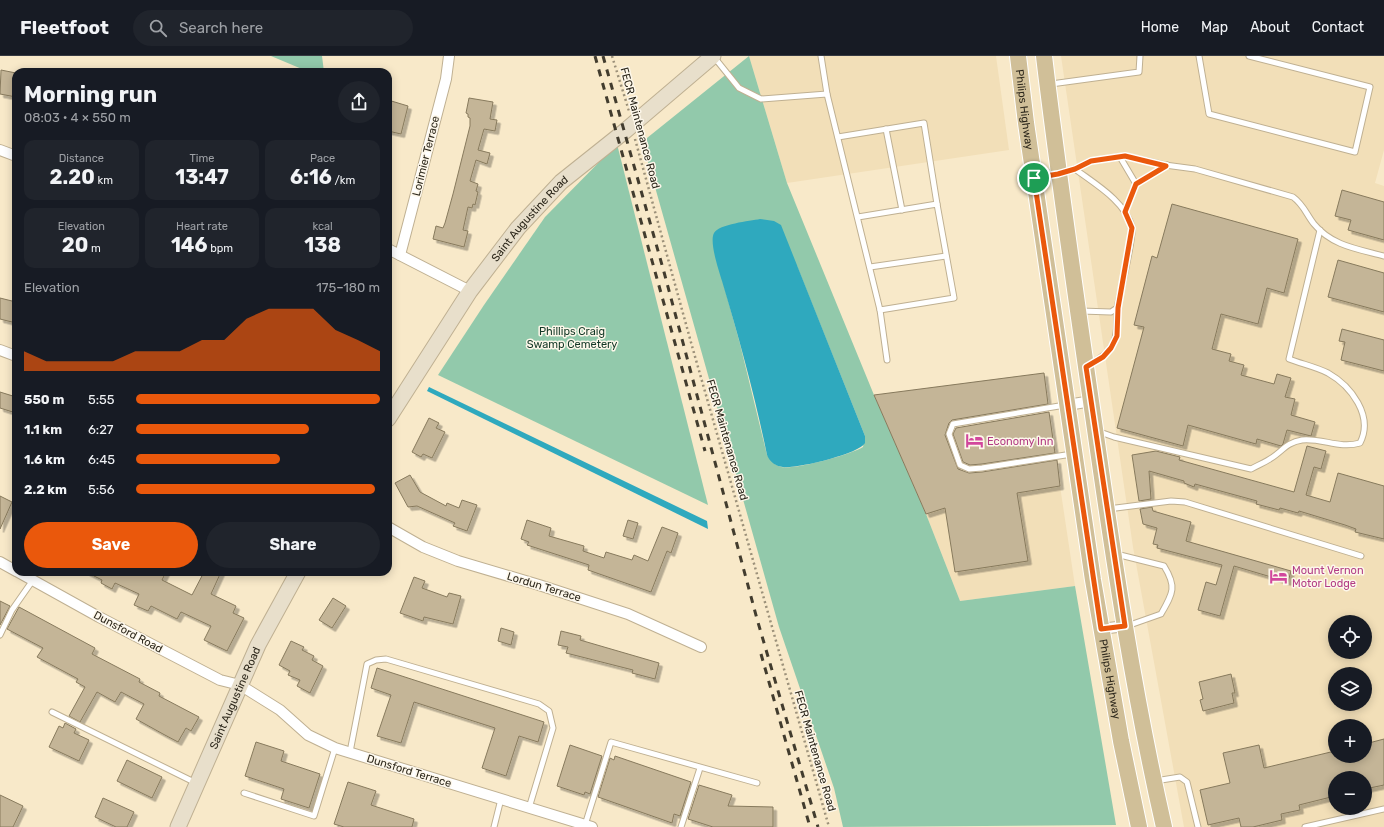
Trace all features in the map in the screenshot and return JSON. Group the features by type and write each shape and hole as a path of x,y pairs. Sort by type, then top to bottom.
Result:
{"main road":[{"name":"Saint Augustine Road","path":"392,413 470,291 518,228 561,182 633,124 713,56"},
{"name":"Philips Highway","path":"1018,56 1034,178 1101,629 1121,741 1139,827"},
{"path":"1044,56 1058,174 1113,554 1125,626 1164,827"},
{"name":"Saint Augustine Road","path":"178,827 258,645 296,576"}],"street":[{"name":"Lorimier Terrace","path":"400,255 446,79 449,56"},
{"path":"0,150 12,154"},
{"path":"1034,178 1058,174"},
{"path":"392,251 470,291"},
{"path":"0,350 12,354"},
{"path":"1068,405 1091,401"},
{"name":"Lordun Terrace","path":"392,529 423,547 458,561 628,614 701,647"},
{"name":"Dunsford Road","path":"0,562 12,569"},
{"name":"Dunsford Road","path":"25,576 220,680 240,685"},
{"path":"1101,629 1125,626"},
{"name":"Dunsford Terrace","path":"240,685 280,710 308,734 336,748 588,826"}],"lane":[{"path":"713,56 739,88 760,99 827,94"},
{"path":"821,56 827,94 880,310 887,360"},
{"path":"1048,85 1139,72 1140,56"},
{"path":"1199,56 1209,114 1355,152 1370,87 1249,56"},
{"path":"838,137 924,123 954,298 880,310"},
{"path":"886,129 902,210"},
{"path":"1058,174 1075,169 1091,161 1125,156 1166,166 1194,169 1293,197 1302,204 1309,217 1320,230 1338,244 1384,256"},
{"path":"1120,157 1136,184"},
{"path":"1125,212 1136,184 1166,166"},
{"path":"1075,169 1106,192 1125,212 1132,228 1118,308 1117,336 1111,348 1103,357 1086,367"},
{"path":"858,216 937,204"},
{"path":"1095,430 1114,437 1251,469 1274,457 1290,443 1301,440 1314,440 1348,446 1360,443 1364,434 1364,418 1360,406 1346,388 1328,373 1289,359 1320,230"},
{"path":"870,267 946,256"},
{"path":"1078,311 1111,312 1118,308"},
{"path":"1068,405 953,424 949,434 960,465 969,469 1075,454"},
{"path":"1107,509 1171,501 1185,502 1361,556"},
{"path":"1113,554 1164,566 1172,579 1172,590 1161,614 1125,626"},
{"path":"0,634 12,610 33,580"},
{"path":"350,752 367,664 376,660 386,659 539,704 549,711 553,728 529,808"},
{"path":"52,712 197,784"},
{"path":"588,826 611,742 757,783"},
{"path":"244,793 314,816 336,748"},
{"path":"681,827 700,768"},
{"path":"1154,781 1180,777 1187,782 1198,827"},
{"path":"494,827 501,799"},
{"path":"1305,827 1384,809"}],"path":[{"name":"FECR Maintenance Road","path":"612,56 633,124 636,142 692,346 711,409 800,732 829,827"}],"shaded area":[{"path":"749,56 996,56 1009,150 787,183"},
{"path":"1061,56 1384,56 1384,150 1375,183 1384,186 1384,827 1184,827 1133,547"},
{"path":"1060,486 1075,586 960,601 926,514 967,501"}],"green space":[{"path":"271,56 322,56 324,68 300,68"},
{"path":"749,56 787,183 874,395 926,514 960,601 1075,586 1116,825 843,827 834,788 779,627 646,155 647,138","holes":["714,249 797,266 865,436 863,447 847,454 809,464 781,467 775,464 767,455 740,344"]},
{"name":"Phillips Craig Swamp Cemetery","path":"617,144 708,505 438,375 545,217"}],"water":[{"path":"760,219 774,221 781,225 865,436 865,443 851,452 827,460 800,466 778,466 770,460 767,455 752,389 714,250 713,237 717,230 735,223"},
{"path":"429,387 707,521 708,529 427,391"}],"building":[{"path":"1,70 12,72 12,96 0,94"},
{"path":"469,98 493,102 490,119 497,120 495,131 484,129 478,150 490,153 487,164 476,160 470,181 478,184 476,191 478,192 475,205 473,204 472,208 468,207 463,230 468,231 464,247 433,239 436,226 443,228 453,194 470,126 470,118 466,113"},
{"path":"392,101 408,106 401,134 392,132"},
{"path":"1342,190 1384,202 1384,240 1348,230 1351,220 1335,216"},
{"path":"1172,204 1298,239 1284,293 1267,288 1258,324 1221,314 1212,349 1231,354 1229,361 1244,365 1241,375 1274,384 1277,374 1291,378 1285,397 1295,399 1291,415 1315,422 1311,436 1287,430 1281,446 1257,439 1256,444 1188,425 1183,446 1117,428 1144,327 1134,325 1152,256 1157,258"},
{"path":"1338,260 1384,273 1384,312 1328,297"},
{"path":"0,298 12,301 12,322 0,319"},
{"path":"1342,329 1384,340 1384,371 1341,360 1345,342 1339,341"},
{"name":"Economy Inn","path":"1044,373 1048,404 952,420 949,423 945,435 958,469 969,473 982,472 1057,460 1060,486 1017,493 1028,561 955,572 945,508 926,514 874,395"},
{"path":"0,392 12,396 12,412 0,408"},
{"path":"1049,412 1055,453 982,464 970,465 963,462 953,434 956,428"},
{"path":"429,418 439,423 436,428 445,432 432,458 423,454 421,457 412,452"},
{"path":"1307,446 1326,451 1321,469 1314,467 1306,495 1330,502 1338,473 1384,486 1384,539 1355,532 1356,529 1299,511 1298,513 1280,508 1279,510 1256,504 1257,501 1195,484 1194,487 1184,483 1184,481 1149,471 1151,499 1139,501 1132,455 1156,451 1180,457 1179,460 1294,492"},
{"path":"410,475 420,492 446,506 447,503 459,508 462,500 477,505 467,531 453,526 455,523 417,506 408,507 395,483"},
{"path":"0,496 12,502 0,529"},
{"name":"Mount Vernon Motor Lodge","path":"1152,507 1153,511 1191,522 1186,541 1291,571 1288,582 1234,566 1220,616 1198,610 1206,582 1216,585 1222,565 1157,548 1158,545 1153,544 1157,528 1143,524 1140,509"},
{"path":"527,520 551,528 549,536 584,546 583,551 604,558 606,552 632,560 634,555 648,561 662,527 678,533 671,553 667,551 651,592 588,570 589,565 527,545 529,542 521,539"},
{"path":"628,520 638,523 633,539 623,536"},
{"path":"94,576 164,576 162,580 192,595 202,576 219,576 211,594 236,606 233,613 244,618 227,651 204,640 211,626 181,612 177,619 151,606 148,611 134,605 139,594 115,583 112,589 101,583 102,580"},
{"path":"414,577 425,581 422,588 447,597 449,593 461,596 453,624 424,617 423,621 400,613"},
{"path":"333,598 346,606 332,628 319,620"},
{"path":"0,601 10,606 0,625"},
{"path":"19,607 95,648 92,654 140,679 139,682 160,693 159,696 199,717 191,731 186,728 178,742 136,719 144,704 121,692 115,702 97,692 80,722 69,716 85,687 76,682 78,679 37,657 43,648 7,629"},
{"path":"501,628 514,632 511,645 498,641"},
{"path":"561,631 581,636 580,640 659,663 655,679 632,673 633,670 566,653 568,647 558,645"},
{"path":"291,641 304,647 302,650 314,656 312,660 323,666 310,693 297,686 300,680 288,675 290,671 279,665"},
{"path":"377,668 544,722 538,742 519,736 506,776 482,768 495,728 414,702 401,743 377,736 391,695 371,688"},
{"path":"1231,674 1235,693 1232,693 1234,703 1203,711 1200,700 1203,699 1199,682"},
{"path":"65,723 76,729 74,733 89,740 79,761 49,747 59,726 63,728"},
{"path":"1384,739 1384,785 1372,788 1372,771 1328,771 1328,798 1299,805 1300,810 1281,814 1282,820 1253,827 1241,827 1239,818 1208,825 1200,790 1230,783 1223,753 1259,745 1264,768 1328,753 1328,763 1372,763 1372,742"},
{"path":"256,742 284,751 281,761 320,774 309,808 281,799 284,789 245,776"},
{"path":"570,745 602,756 590,794 585,792 584,795 557,786"},
{"path":"615,756 691,782 680,816 674,814 672,823 598,797 610,758 614,760"},
{"path":"127,760 162,777 152,798 117,781"},
{"path":"348,782 376,791 371,805 414,819 412,827 344,827 334,824"},
{"path":"699,785 732,795 728,806 773,807 773,827 713,827 688,819"},
{"path":"0,795 23,806 13,827 0,827"},
{"path":"103,798 134,812 127,827 116,827 95,817"}],"railway":[{"path":"595,56 705,451"},
{"path":"603,56 664,272 757,619 818,827"},
{"path":"761,654 810,827"}],"place":[{"name":"Economy Inn","path":"974,441"},
{"name":"Mount Vernon Motor Lodge","path":"1279,576"}],"route":[{"path":"1125,156 1166,166 1136,184 1125,212 1132,228 1118,308 1117,336 1111,348 1103,357 1086,367 1125,626 1101,629 1034,178 1058,174 1075,169 1091,161 1125,156"}]}
